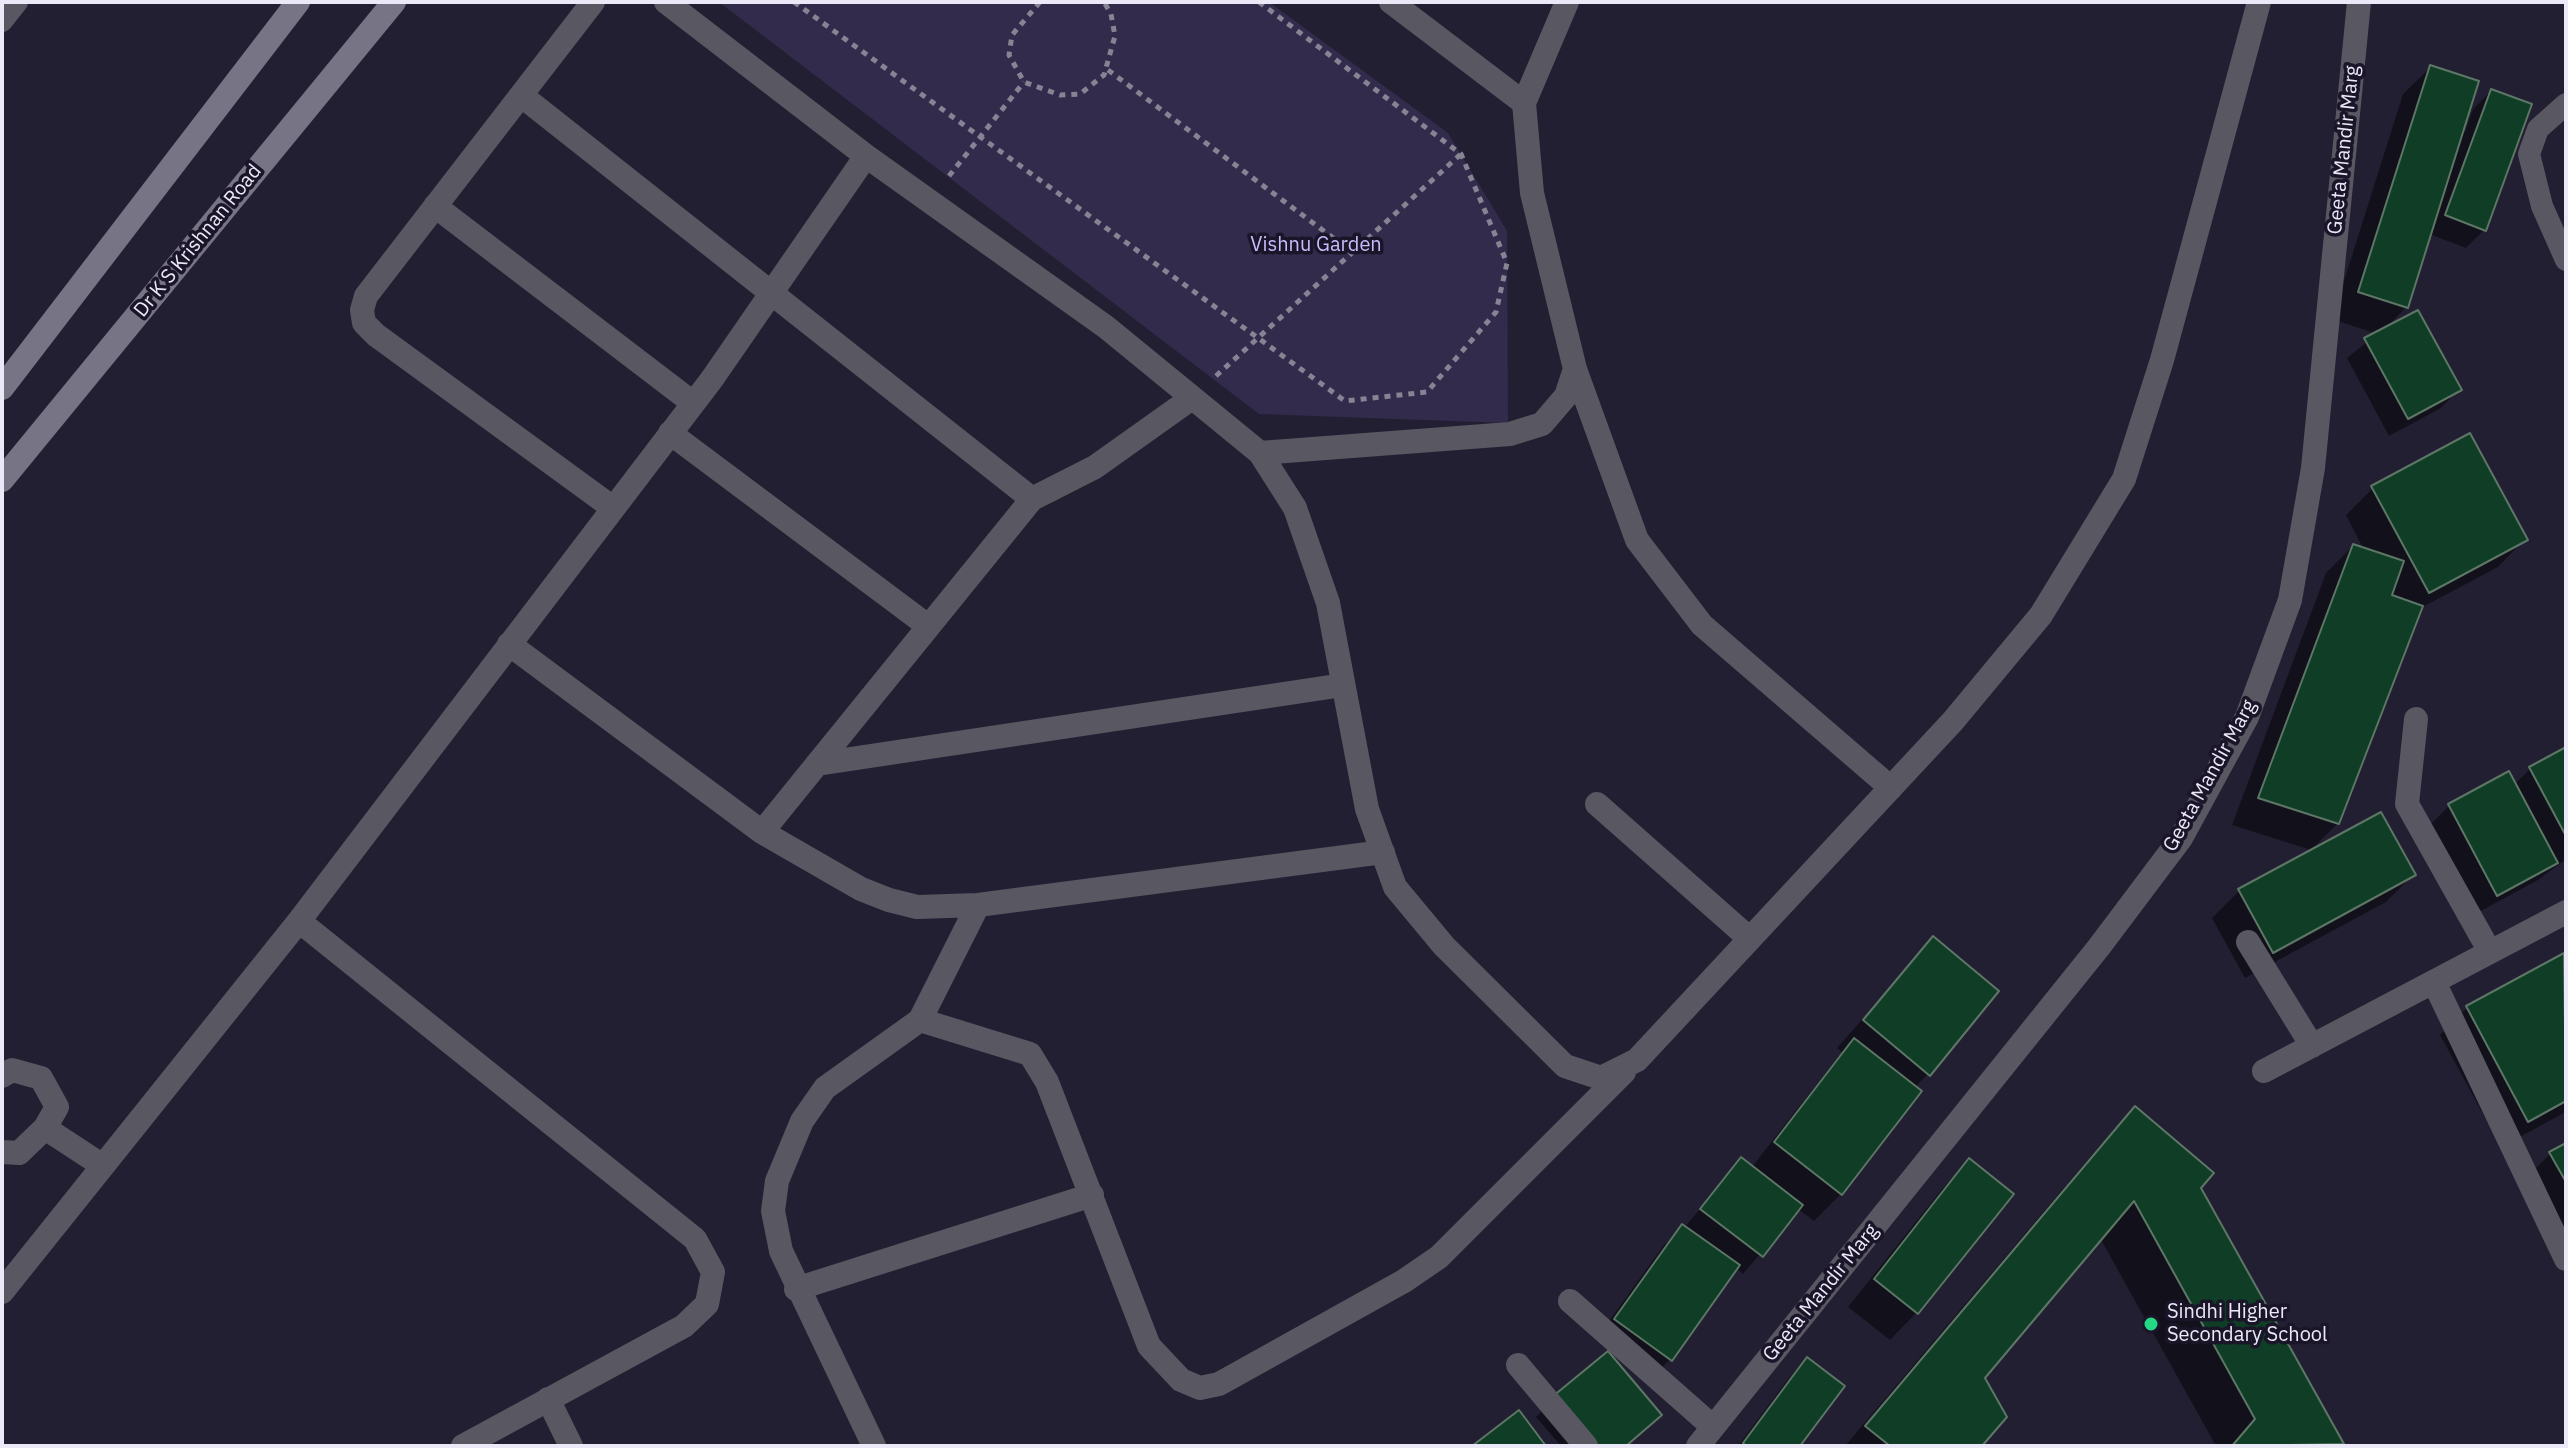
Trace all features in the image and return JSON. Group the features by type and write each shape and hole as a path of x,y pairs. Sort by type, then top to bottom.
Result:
{"street":[{"path":"2,388 298,2"},
{"name":"Dr K S Krishnan Road","path":"2,480 394,2"},
{"path":"593,2 366,296 362,310 364,323 376,335 613,508"},
{"path":"666,2 866,156 1106,327 1260,453 1295,508 1328,603 1367,809 1395,887 1444,946 1565,1066 1601,1078 1637,1060"},
{"path":"1391,2 1524,103"},
{"path":"1567,2 1524,103 1532,193 1575,369 1637,540 1702,625 1891,788"},
{"path":"920,1020 1030,1054 1047,1082 1149,1346 1164,1367 1181,1380 1200,1388 1219,1384 1404,1281 1439,1257 1637,1060 1953,721 2041,615 2124,479 2162,360 2259,2"},
{"name":"Geeta Mandir Marg","path":"1705,1437 2108,935 2181,838 2247,717 2290,600 2313,468 2359,2"},
{"path":"522,96 1032,499"},
{"path":"2,1292 299,921 693,403 866,156"},
{"path":"435,206 693,403"},
{"path":"1260,453 1377,441 1510,434 1542,424 1566,396 1575,369"},
{"path":"762,832 1032,499 1095,467 1192,398"},
{"path":"670,433 928,626"},
{"path":"509,644 762,832 861,889 917,907 978,905 1383,852"},
{"path":"817,764 1343,685"},
{"path":"2416,719 2407,804 2490,952"},
{"path":"1597,804 1750,939"},
{"path":"874,1446 796,1289 781,1251 773,1211 777,1181 788,1150 813,1103 825,1088 920,1020 978,905"},
{"path":"2264,1071 2566,912"},
{"path":"299,921 695,1239 713,1272 707,1304 684,1326 463,1446"},
{"path":"2248,942 2312,1046"},
{"path":"2434,982 2566,1259"},
{"path":"2,1076 12,1070 41,1078 57,1107 45,1128 19,1153 2,1152"},
{"path":"45,1128 103,1166"},
{"path":"796,1289 1092,1195"},
{"path":"1570,1301 1705,1437"},
{"path":"1518,1365 1586,1446"},
{"path":"548,1399 571,1446"}],"lane":[{"path":"2,21 17,2"},
{"path":"2566,104 2538,129 2529,154 2542,206 2566,260"}],"path":[{"path":"794,2 1345,401 1427,392 1496,312 1507,263 1461,154 1259,2"},
{"path":"1025,2 1033,8"},
{"path":"1040,2 1012,35 1009,55 1024,82 1060,95 1080,94 1104,75 1115,36 1111,14 1104,2"},
{"path":"1108,70 1352,252"},
{"path":"948,177 1024,82"},
{"path":"1192,398 1461,154"}],"green space":[{"name":"Vishnu Garden","path":"719,2 1269,2 1448,133 1507,231 1508,423 1259,414"}],"building":[{"path":"2430,65 2479,81 2408,308 2358,292"},
{"path":"2491,89 2532,104 2486,231 2445,215"},
{"path":"2418,310 2462,390 2408,419 2364,338"},
{"path":"2470,433 2528,540 2429,593 2371,486"},
{"path":"2353,544 2404,561 2392,595 2423,606 2339,824 2258,798"},
{"path":"2566,747 2566,836 2529,767"},
{"path":"2509,771 2558,863 2497,896 2448,804"},
{"path":"2381,812 2416,875 2273,953 2238,889"},
{"path":"1933,936 1999,991 1930,1076 1863,1020"},
{"path":"2564,953 2566,1101 2528,1122 2466,1006"},
{"path":"1854,1038 1922,1091 1842,1195 1774,1142"},
{"path":"2135,1106 2214,1173 2201,1188 2344,1444 2232,1446 2255,1419 2134,1201 1985,1378 2007,1417 1982,1446 1890,1446 1865,1426"},
{"path":"2566,1143 2566,1182 2549,1152"},
{"path":"1741,1157 1803,1205 1763,1257 1700,1209"},
{"path":"1969,1158 2014,1194 1918,1314 1874,1279"},
{"path":"1682,1224 1740,1265 1672,1361 1614,1319"},
{"path":"1608,1351 1662,1415 1626,1446 1594,1446 1552,1397"},
{"path":"1807,1357 1845,1386 1800,1446 1746,1446 1743,1443"},
{"path":"1519,1410 1546,1446 1472,1446"}],"place":[{"name":"Sindhi Higher Secondary School","path":"2151,1324"}]}
